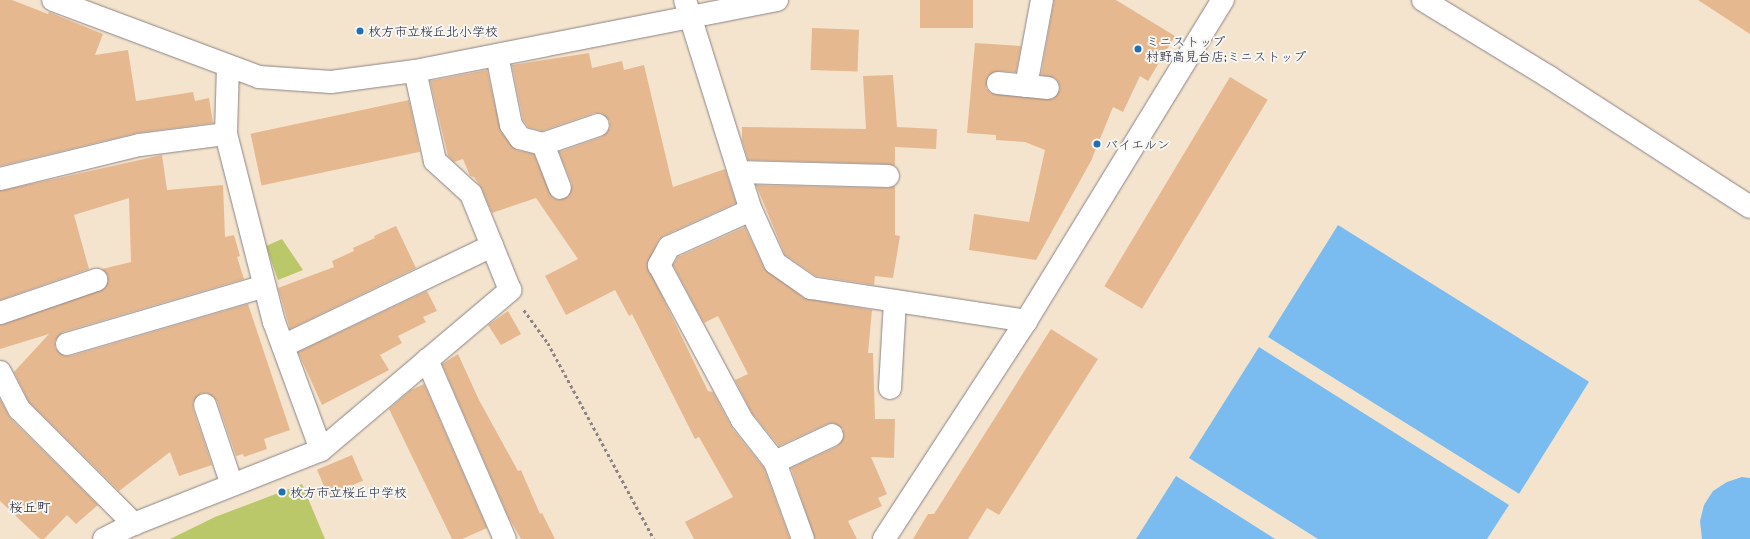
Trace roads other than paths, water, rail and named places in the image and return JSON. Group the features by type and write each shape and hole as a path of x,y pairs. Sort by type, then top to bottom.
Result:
{"street":[{"path":"62,2 259,77 331,82 415,71 497,55 687,8 777,0"},
{"path":"1026,86 1042,0"},
{"path":"884,539 1026,321 1223,0"},
{"path":"1423,0 1549,77 1750,207"},
{"path":"687,8 752,210 775,263 811,288 1026,321"},
{"path":"497,55 511,125 520,138 542,144 598,125"},
{"path":"228,66 226,134 265,286 283,346 321,450"},
{"path":"104,539 134,524 321,450 510,290 470,194 435,161 415,71"},
{"path":"998,84 1048,88"},
{"path":"0,178 140,145 226,134"},
{"path":"542,144 560,188"},
{"path":"739,172 888,176"},
{"path":"752,210 669,247 659,265 742,420 775,462 803,539"},
{"path":"283,346 492,246"},
{"path":"0,313 96,280"},
{"path":"67,344 265,286"},
{"path":"890,388 896,301"},
{"path":"427,360 505,539"},
{"path":"0,372 19,409 134,524"},
{"path":"205,404 232,485"},
{"path":"775,462 832,435"}],"water":[{"path":"1338,225 1589,382 1519,494 1268,337"},
{"path":"1259,347 1509,505 1487,539 1318,539 1189,458"},
{"path":"1176,476 1275,539 1136,539"},
{"path":"1742,477 1750,478 1750,539 1702,539 1700,521 1704,505 1713,491 1727,482"}],"place":[{"name":"枚方市立桜丘北小学校","path":"360,31"},
{"name":"ミニストップ 村野高見台店;ミニストップ","path":"1138,49"},
{"name":"バイエルン","path":"1097,144"},
{"name":"枚方市立桜丘中学校","path":"282,492"}],"district":[{"name":"桜丘町","path":"30,507"}]}
